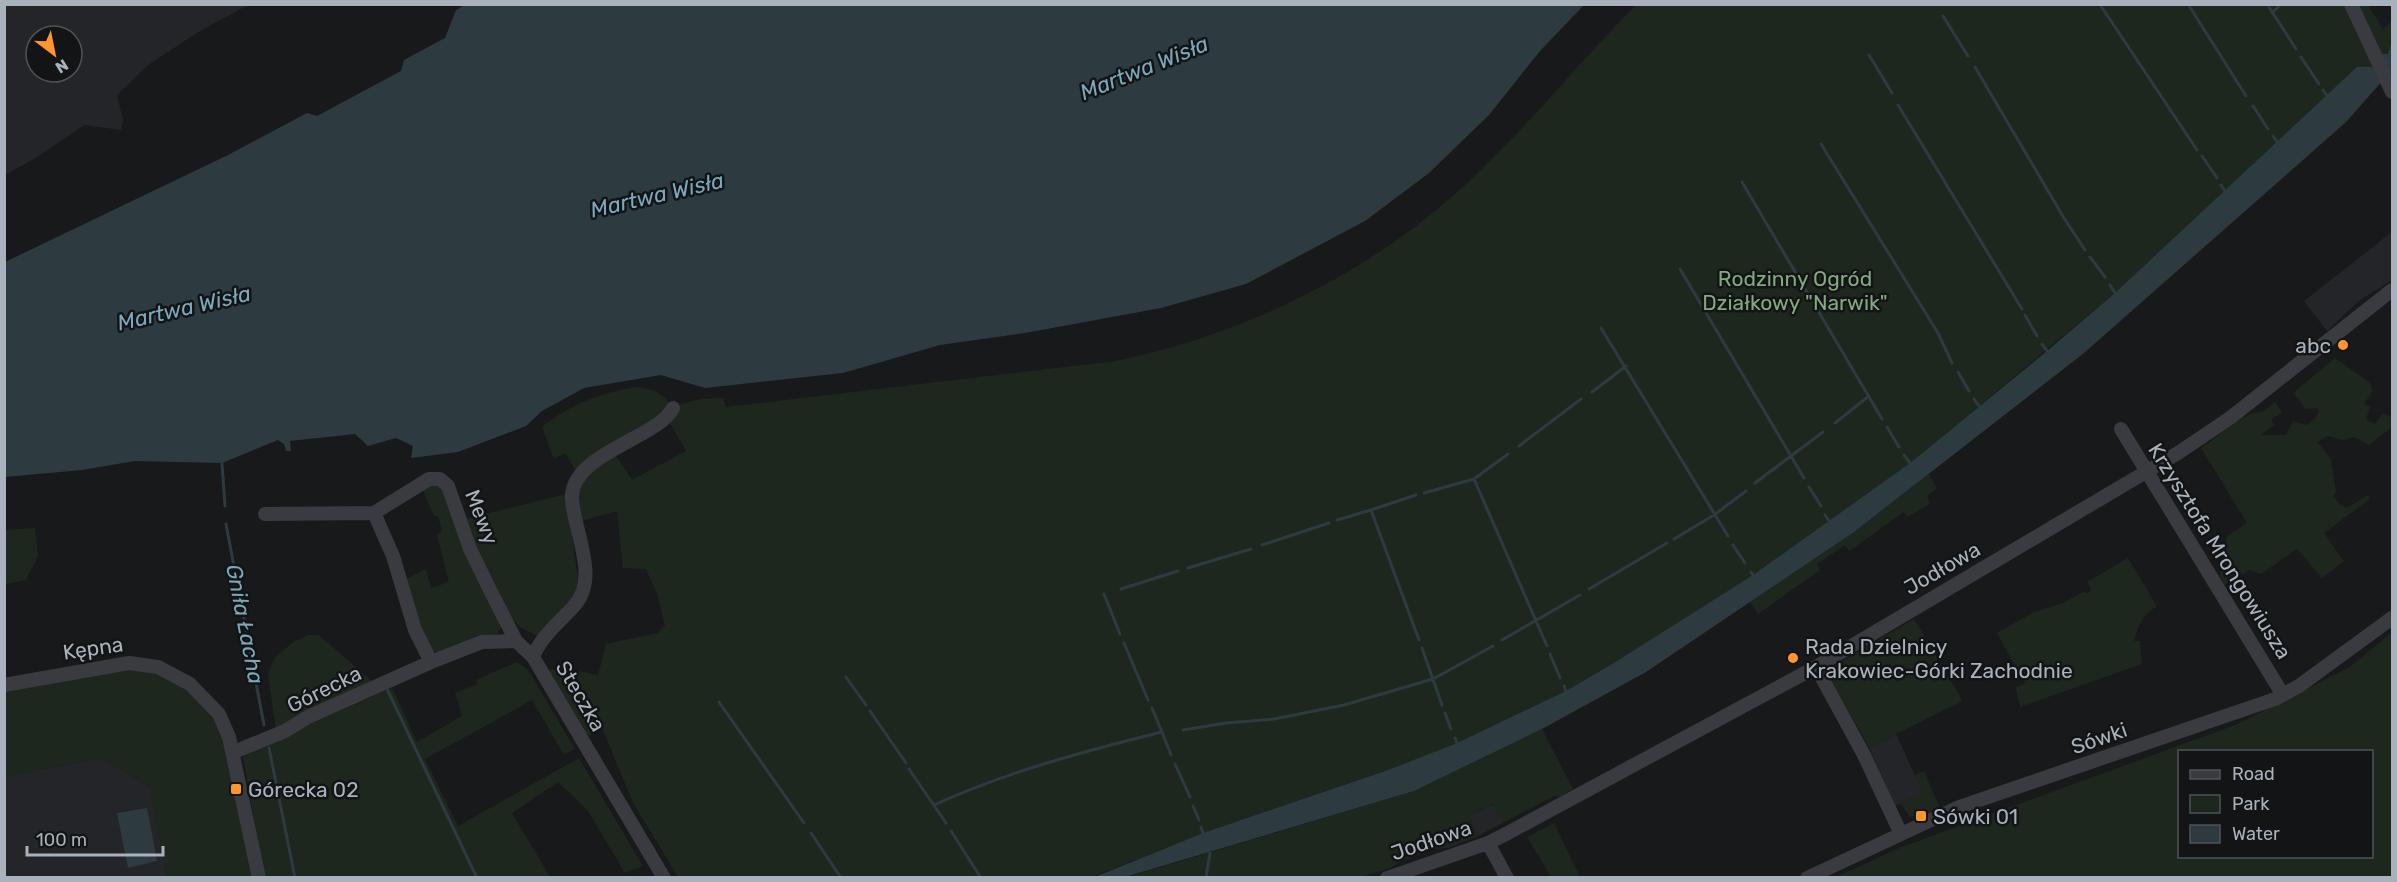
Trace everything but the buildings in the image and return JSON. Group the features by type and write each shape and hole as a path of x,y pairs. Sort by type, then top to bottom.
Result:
{"street":[{"path":"2351,4 2390,88"},
{"name":"Jodłowa","path":"1387,878 1488,843 1816,667 2148,473 2230,418 2392,290"},
{"name":"Steczka","path":"664,878 533,657 537,645 576,604 584,590 584,561 571,490 575,481 613,449 661,421 673,408"},
{"name":"Krzysztofa Mrongowiusza","path":"2121,429 2283,694"},
{"name":"Mewy","path":"374,513 429,479 435,478 443,481 453,496 470,549 516,641"},
{"path":"265,514 374,513 393,556 415,630 431,662"},
{"name":"Sówki","path":"1807,878 1959,807 2256,707 2299,686 2392,618"},
{"path":"516,641 533,657"},
{"name":"Górecka","path":"234,752 285,731 308,717 431,662 482,642 516,641"},
{"name":"Kępna","path":"4,685 111,664 129,663 158,667 190,684 211,704 225,726 234,752 259,878"},
{"path":"1816,667 1864,755 1900,834"},
{"name":"Jodłowa","path":"1488,843 1507,878"}],"shaded area":[{"path":"5,4 248,4 200,31 148,65 117,95 123,120 121,130 84,125 39,156 5,175"},
{"path":"2392,232 2392,280 2360,300 2327,331 2304,301"},
{"path":"1896,734 1923,793 1895,806 1869,747"},
{"path":"102,758 150,787 167,877 5,878 5,776"},
{"path":"1494,804 1503,823 1478,836 1469,816"}],"green space":[{"name":"Rodzinny Ogród Działkowy \"Narwik\"","path":"1636,5 2345,5 2374,67 2357,68 2115,293 1910,463 1753,575 1566,691 1457,743 1388,770 1203,833 1092,877 678,877 633,803 603,730 589,736 584,735 544,671 562,668 598,675 606,644 658,633 665,625 657,594 646,569 623,568 617,511 581,521 580,488 588,474 614,453 632,480 686,451 669,421 681,404 700,399 723,398 726,407 1116,361 1219,332 1268,312 1362,263 1406,234 1448,201 1506,145"},
{"path":"2355,5 2368,5 2383,29 2392,21 2392,42 2388,54 2379,54"},
{"path":"2335,358 2369,382 2373,390 2364,404 2370,407 2366,419 2375,424 2382,414 2392,417 2392,427 2369,445 2354,437 2343,440 2328,436 2317,442 2331,459 2336,492 2333,495 2339,504 2347,508 2368,495 2370,499 2324,533 2344,561 2322,578 2297,549 2261,574 2249,570 2224,585 2220,576 2227,536 2247,523 2201,448 2248,415 2262,412 2275,402 2282,412 2271,420 2274,425 2261,435 2286,435 2293,421 2307,425 2319,411 2317,408 2306,409 2293,393"},
{"path":"636,387 655,391 663,396 671,404 666,416 577,473 565,453 554,459 542,427 586,401"},
{"path":"1929,474 1937,488 1927,496 1930,504 1907,517 1904,512 1849,551 1845,545 1817,564 1820,570 1758,614 1750,602 1854,532"},
{"path":"434,482 443,485 502,626 497,634 478,636 438,654 431,649 420,631 404,580 426,569 431,588 449,582 437,534 442,531 438,516 434,516 422,488"},
{"path":"566,494 578,579 576,594 537,636 517,624 499,601 480,560 466,519"},
{"path":"35,528 38,556 26,580 5,584 5,530"},
{"path":"2128,558 2157,606 2142,621 2134,641 2140,641 2142,664 2020,707 2016,687 2025,684 1997,633 2034,612 2061,604 2083,592 2088,593 2091,589 2087,582"},
{"path":"1914,619 1963,701 1869,747 1828,675 1830,668"},
{"path":"2392,632 2392,877 1834,878 1899,848 2238,724 2350,667"},
{"path":"308,635 319,635 374,683 276,731 268,673 275,657 292,643"},
{"path":"517,662 528,670 575,749 564,755 532,700 425,759 458,826 579,758 643,866 625,873 588,811 558,782 512,813 550,877 264,877 243,757 262,745 392,688 417,742 462,716 455,693 478,684 476,680"},
{"path":"135,668 154,672 185,687 209,709 224,737 253,877 167,877 150,787 102,758 5,776 5,690"},
{"path":"1542,729 1573,789 1559,797 1554,796 1503,823 1493,804 1469,816 1478,836 1449,848 1433,849 1388,869 1360,877 1124,878 1414,791"},
{"path":"1924,771 1940,808 1922,817 1921,814 1910,817 1900,803 1923,793 1915,775"},
{"path":"1554,823 1580,877 1551,877 1527,837"}],"water":[{"name":"Martwa Wisła","path":"465,5 1584,5 1540,51 1489,115 1429,173 1365,221 1246,284 1161,308 1025,333 940,345 843,373 705,388 661,375 584,388 542,411 526,426 458,452 411,458 413,446 396,438 368,446 355,434 290,441 291,451 286,451 284,444 278,440 222,463 135,461 82,470 5,477 5,262 228,155 307,113 317,116 401,71 404,60 445,38 456,10"},
{"path":"2392,42 2392,70 2346,122 2084,353 1854,532 1646,672 1542,729 1414,791 1125,877 1092,878 1203,833 1388,770 1457,743 1566,691 1753,575 1910,463 2047,351 2115,293 2357,67 2374,67 2381,54 2388,54"},
{"path":"147,808 157,861 128,868 117,813"}],"waterway":[{"path":"2188,4 2246,96"},
{"path":"2267,4 2296,49"},
{"path":"2272,13 2281,4"},
{"path":"2101,6 2197,150"},
{"path":"1943,16 1968,56"},
{"path":"1869,55 1892,93"},
{"path":"2301,57 2319,84"},
{"path":"1975,67 2085,250"},
{"path":"2323,90 2328,97"},
{"path":"1898,105 2022,309"},
{"path":"2253,106 2268,129"},
{"path":"2273,136 2278,143"},
{"path":"1821,144 1938,333 1952,363"},
{"path":"2202,156 2217,178"},
{"path":"1742,182 1882,419"},
{"path":"2221,185 2225,191"},
{"path":"2090,257 2105,277"},
{"path":"1680,269 1804,478"},
{"path":"2110,285 2115,293"},
{"path":"2025,315 2037,336"},
{"path":"1601,328 1728,536"},
{"path":"2042,344 2047,351"},
{"path":"1592,392 1626,366"},
{"path":"1958,372 1969,391"},
{"path":"1835,423 1869,396"},
{"path":"1519,446 1581,399"},
{"path":"1974,399 1979,406"},
{"path":"1887,427 1899,447"},
{"path":"1755,483 1823,432"},
{"path":"1508,454 1474,479 1547,646"},
{"path":"1904,455 1910,463"},
{"name":"Gniła Łacha","path":"222,463 225,506"},
{"path":"1424,493 1474,479"},
{"path":"1809,487 1821,506"},
{"path":"1674,539 1714,515 1746,491"},
{"path":"1416,495 1371,510 1419,640"},
{"path":"1337,520 1371,510"},
{"path":"1825,515 1829,521"},
{"path":"1262,545 1329,523"},
{"name":"Gniła Łacha","path":"226,524 264,725"},
{"path":"1589,589 1667,543"},
{"path":"1733,545 1745,563"},
{"path":"1188,568 1251,549"},
{"path":"1121,589 1178,571"},
{"path":"1104,594 1120,634"},
{"path":"1502,640 1580,595"},
{"path":"1124,643 1148,700"},
{"path":"1183,730 1274,719 1344,705 1433,679 1493,646"},
{"path":"1422,648 1442,705"},
{"path":"1550,654 1560,678"},
{"path":"846,677 866,705"},
{"path":"1564,686 1566,691"},
{"path":"387,689 477,878"},
{"path":"719,702 804,823"},
{"path":"1152,708 1162,732"},
{"path":"870,711 906,763"},
{"path":"1445,713 1451,729"},
{"path":"934,805 1017,772 1162,732 1171,755"},
{"path":"1455,738 1457,743"},
{"name":"Gniła Łacha","path":"269,748 295,878"},
{"path":"1175,764 1190,797"},
{"path":"909,769 946,823"},
{"path":"1193,806 1199,820"},
{"path":"1201,827 1203,833"},
{"path":"951,831 981,878"},
{"path":"811,833 841,878"},
{"path":"1206,878 1210,853"}],"place":[{"name":"abc","path":"2343,345"},
{"name":"Rada Dzielnicy Krakowiec-Górki Zachodnie","path":"1793,658"},
{"name":"Górecka 02","path":"236,789"},
{"name":"Sówki 01","path":"1921,816"}]}
